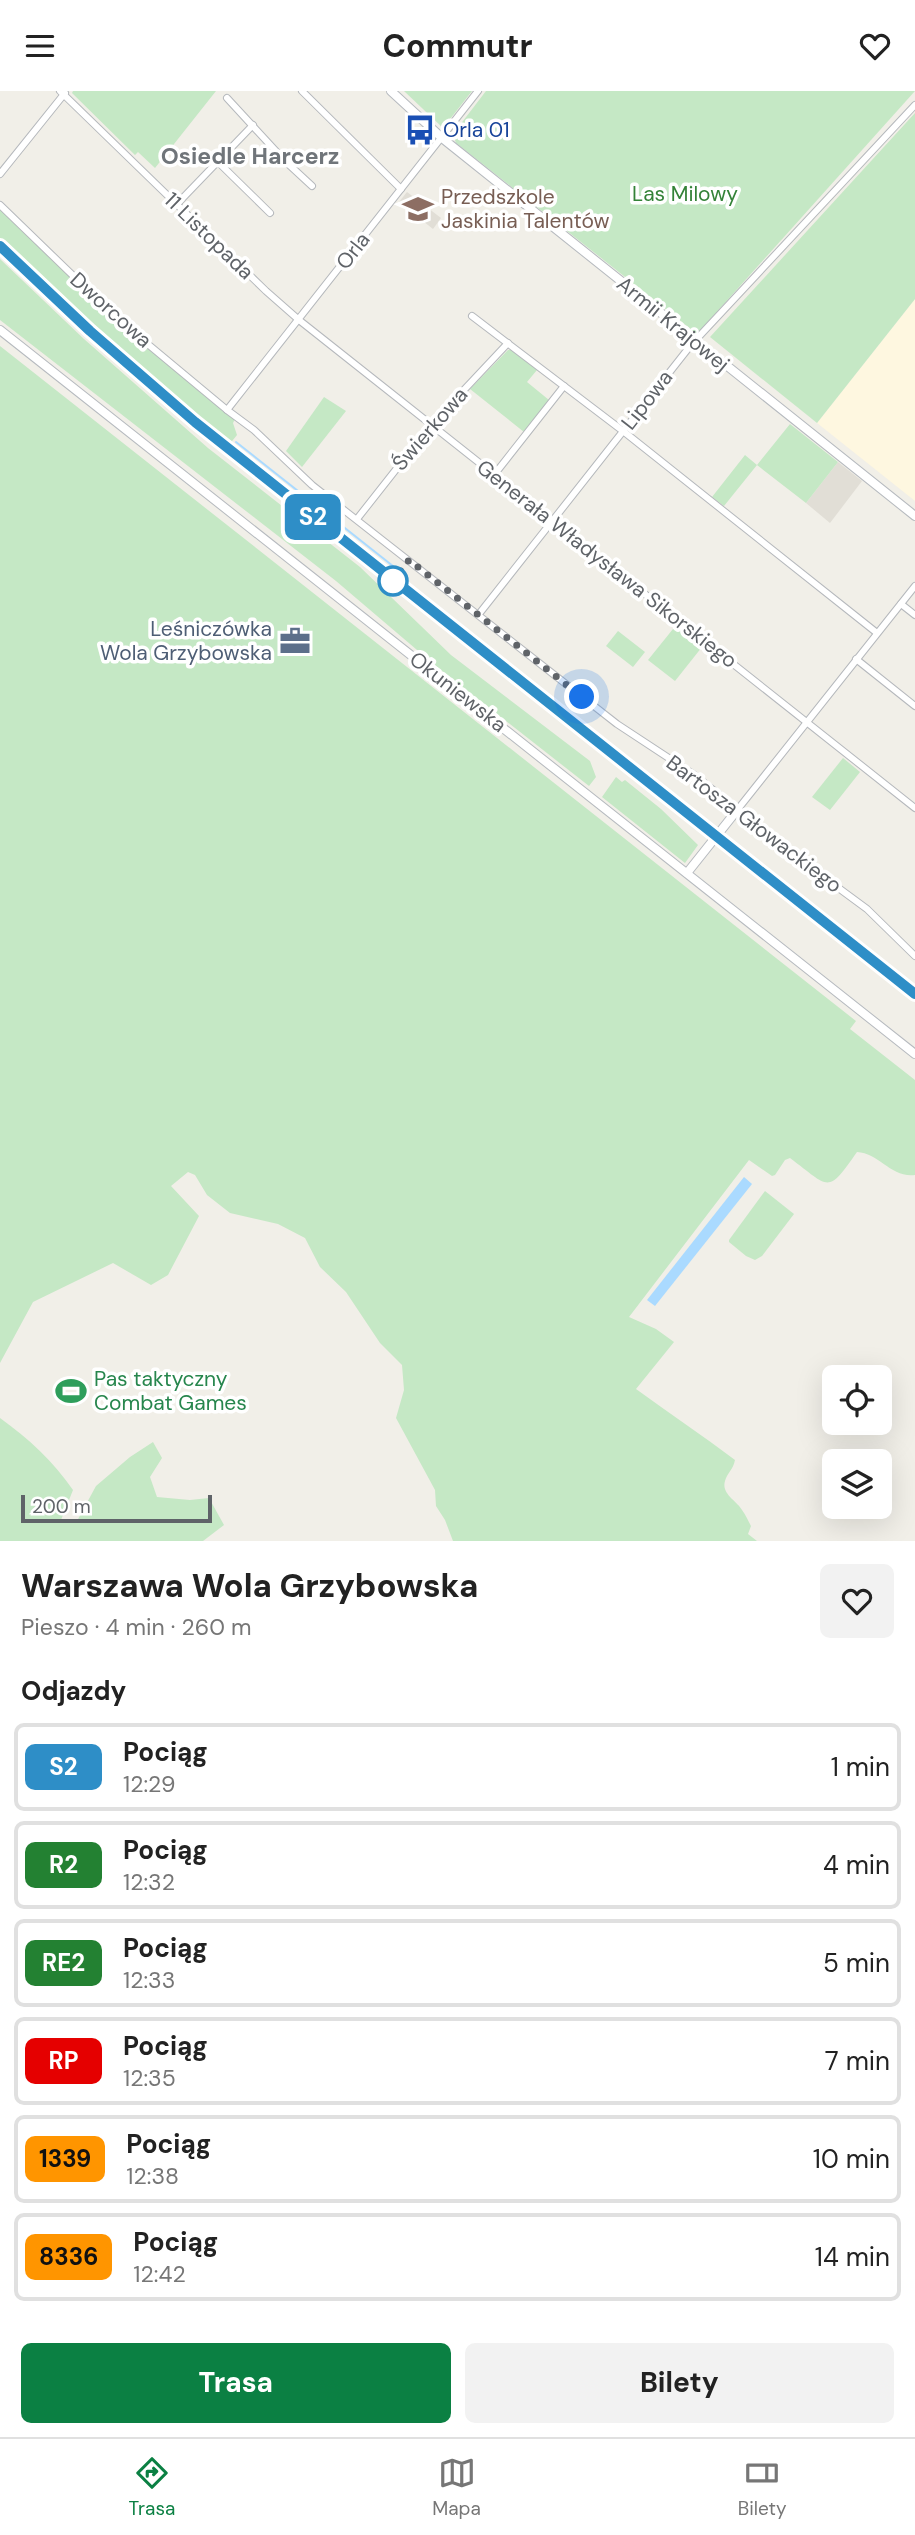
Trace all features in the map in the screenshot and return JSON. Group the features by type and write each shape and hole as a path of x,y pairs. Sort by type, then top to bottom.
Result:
{"main road":[{"name":"Armii Krajowej","path":"391,91 442,138 915,515"},
{"name":"Okuniewska","path":"0,330 915,1054"},
{"path":"687,873 738,809"}],"street":[{"path":"302,91 401,189"},
{"name":"Orla","path":"227,410 478,91"},
{"path":"0,174 63,92"},
{"name":"11 Listopada","path":"63,92 299,320"},
{"path":"227,98 312,186"},
{"name":"Lipowa","path":"479,614 695,341 915,105"},
{"path":"177,204 253,125"},
{"path":"219,162 270,213"},
{"name":"Dworcowa","path":"0,205 120,321 227,410"},
{"path":"472,316 623,431 877,633"},
{"name":"Generała Władysława Sikorskiego","path":"299,320 915,807"},
{"name":"Świerkowa","path":"356,519 431,425 508,343"},
{"path":"494,475 564,386"},
{"name":"Bartosza Głowackiego","path":"227,410 254,430 313,485 617,724 693,774 867,909 915,955"},
{"path":"738,809 915,586"},
{"path":"901,604 915,615"},
{"path":"856,659 915,706"}],"shaded area":[{"name":"Przedszkole Jaskinia Talentów","path":"407,192 441,218 433,229 399,202"},
{"path":"915,299 915,501 817,423"},
{"path":"838,462 862,481 830,523 806,503"}],"green space":[{"path":"216,91 155,168 138,152 135,155 72,93"},
{"path":"404,91 472,91 443,128"},
{"name":"Las Milowy","path":"486,91 915,91 697,334 456,143 453,134"},
{"path":"915,113 915,299 817,423 710,337"},
{"path":"0,209 124,328 235,419 233,423 237,435 228,446 85,319 0,238"},
{"path":"0,259 84,339 208,448 360,567 451,655 590,761 596,777 589,786 437,667 336,581 0,320"},
{"path":"0,346 856,1021 850,1029 915,1080 915,1175 899,1173 872,1156 857,1152 833,1181 827,1182 813,1176 790,1158 785,1160 772,1176 749,1160 629,1317 656,1329 674,1342 636,1389 735,1460 725,1481 725,1490 740,1507 751,1526 748,1534 757,1541 453,1541 436,1506 435,1490 396,1418 404,1390 402,1365 380,1343 346,1292 320,1267 305,1238 278,1224 230,1213 207,1195 195,1175 188,1172 171,1186 199,1216 168,1275 151,1285 113,1263 33,1302 0,1363"},
{"path":"508,350 537,370 527,382 549,400 524,432 470,389"},
{"path":"324,397 346,411 302,467 286,451"},
{"path":"790,424 838,462 806,503 757,465"},
{"path":"745,455 757,465 724,506 712,497"},
{"path":"678,628 702,647 675,681 648,660 673,629"},
{"path":"618,631 645,652 633,667 606,646"},
{"path":"843,758 860,772 830,810 812,797"},
{"path":"616,777 622,782 625,780 661,809 698,845 685,863 602,797"},
{"path":"765,1191 794,1214 762,1256 755,1260 746,1256 729,1240"},
{"path":"0,1418 40,1451 73,1490 61,1520 77,1521 96,1486 130,1457 153,1442 162,1458 150,1477 157,1497 190,1500 209,1498 224,1525 203,1541 0,1541"}],"water":[{"path":"744,1177 752,1184 655,1306 647,1300"}],"waterway":[{"path":"236,442 398,570"}],"railway":[{"path":"0,246 90,331 195,422 915,994"}],"train":[{"name":"S2","path":"0,246 90,331 195,422 915,994"}],"place":[{"name":"Orla 01","path":"420,130"},
{"name":"Przedszkole Jaskinia Talentów","path":"418,209"},
{"name":"Leśniczówka Wola Grzybowska","path":"295,641"},
{"name":"Pas taktyczny Combat Games","path":"71,1391"}],"district":[{"name":"Osiedle Harcerz","path":"250,156"}],"route":[{"path":"393,581 409,560 582,697"}]}
